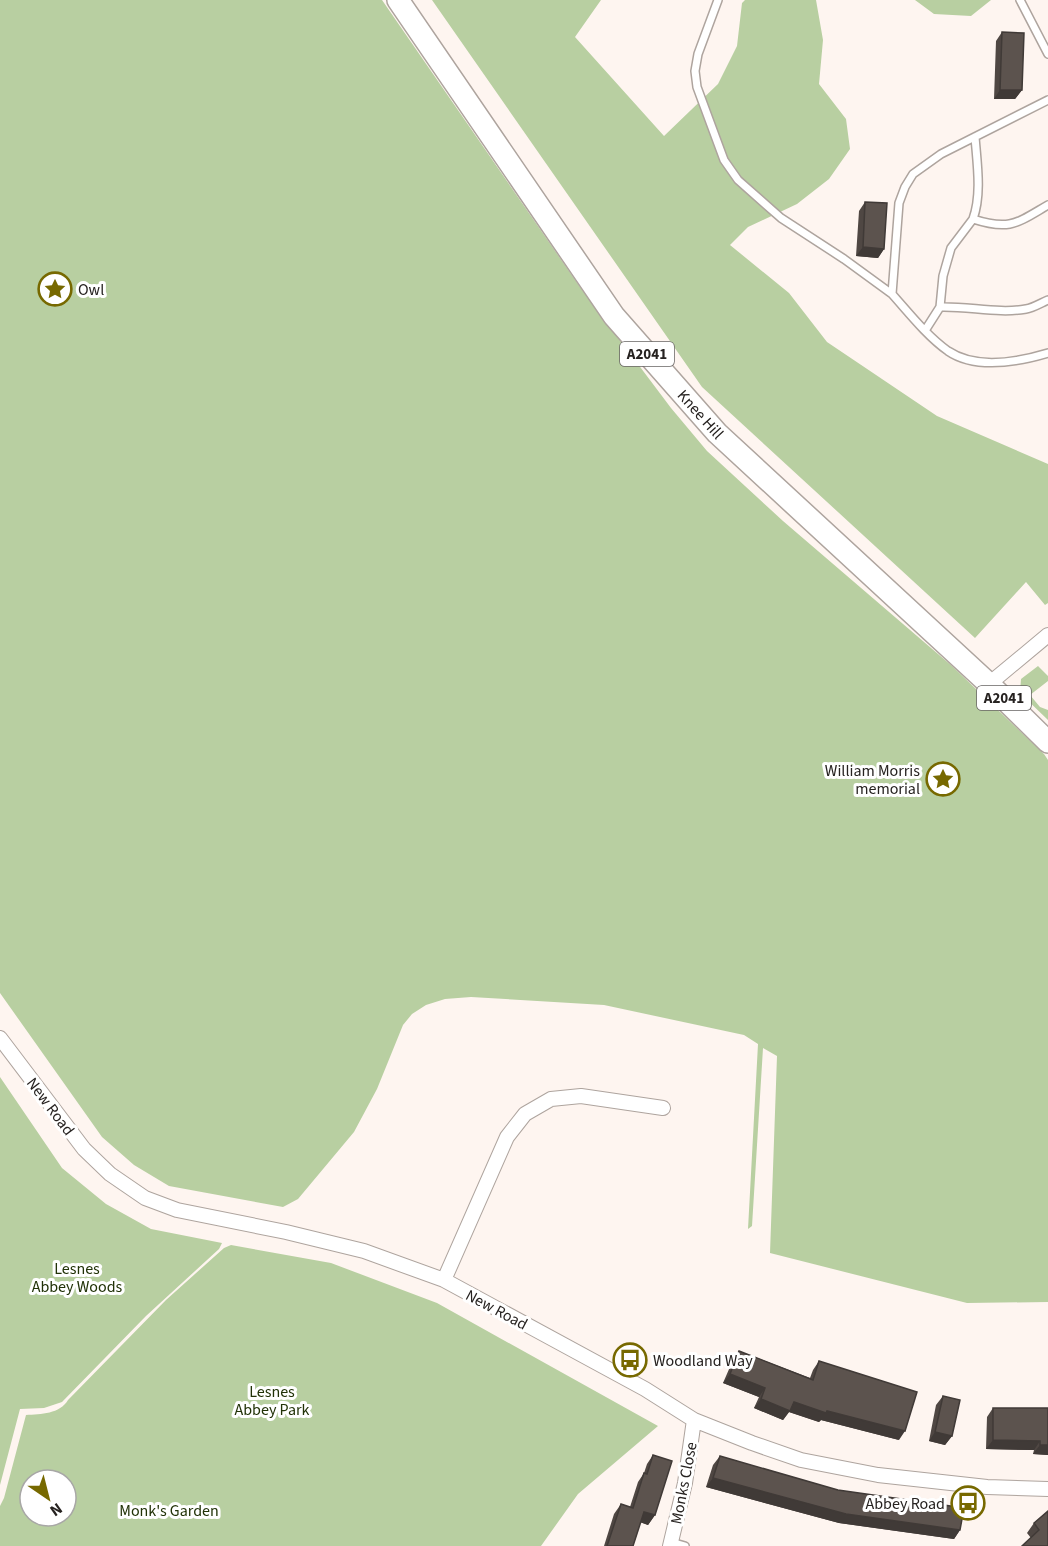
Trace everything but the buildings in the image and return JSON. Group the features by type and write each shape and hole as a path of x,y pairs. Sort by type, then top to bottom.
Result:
{"main road":[{"name":"Knee Hill","path":"398,0 614,316 717,433 989,684 1048,742"}],"street":[{"path":"989,684 1048,635"},
{"name":"New Road","path":"0,1038 84,1149 110,1174 145,1198 177,1210 286,1232 364,1251 444,1280 645,1389 694,1420 801,1460 851,1471 987,1487 1048,1489"},
{"path":"444,1280 507,1137 525,1114 551,1099 581,1096 663,1108"},
{"name":"Monks Close","path":"675,1545 694,1420"}],"lane":[{"path":"718,0 694,71 697,87 724,160 738,180 781,218 892,294 949,351 973,360 999,363 1048,353"},
{"path":"1020,0 1048,54"},
{"path":"892,294 899,203 905,187 914,174 941,154 1048,100"},
{"path":"926,329 940,307 943,276 951,248 973,219 977,208 975,137"},
{"path":"973,219 993,226 1004,226 1021,220 1048,205"},
{"path":"940,307 958,306 1005,311 1028,309 1048,300"}],"green space":[{"path":"0,0 382,0 580,287 671,408 707,451 783,521 952,666 1044,754 1048,760 1048,1302 967,1303 770,1253 777,1056 763,1048 752,1226 748,1229 758,1044 744,1035 604,1005 471,997 445,999 426,1005 412,1014 403,1025 377,1089 354,1132 298,1199 283,1207 169,1186 134,1165 102,1137 0,993"},
{"path":"432,0 601,0 575,37 664,136 718,84 737,46 742,3 745,0 816,0 823,40 819,84 846,119 850,149 829,179 797,204 748,227 730,245 789,293 827,342 937,416 1048,464 1048,603 1045,605 1026,582 975,638 702,387"},
{"path":"915,0 991,0 971,16 934,14"},
{"path":"1038,666 1048,676 1048,681 1030,695 1040,707 1048,710 1048,720 1020,693 1021,679"},
{"name":"Lesnes Abbey Woods","path":"0,1077 62,1168 106,1204 151,1229 222,1243 219,1249 146,1316 62,1402 44,1408 20,1409 0,1485"},
{"name":"Lesnes Abbey Park","path":"231,1245 331,1263 437,1303 658,1426 578,1494 541,1546 0,1546 0,1506 26,1415 55,1411 65,1405 166,1300 224,1248"}],"place":[{"name":"Owl","path":"55,289"},
{"name":"William Morris memorial","path":"943,779"},
{"name":"Woodland Way","path":"630,1360"},
{"name":"Abbey Road","path":"968,1503"}],"park label":[{"name":"Monk's Garden","path":"169,1510"}]}
